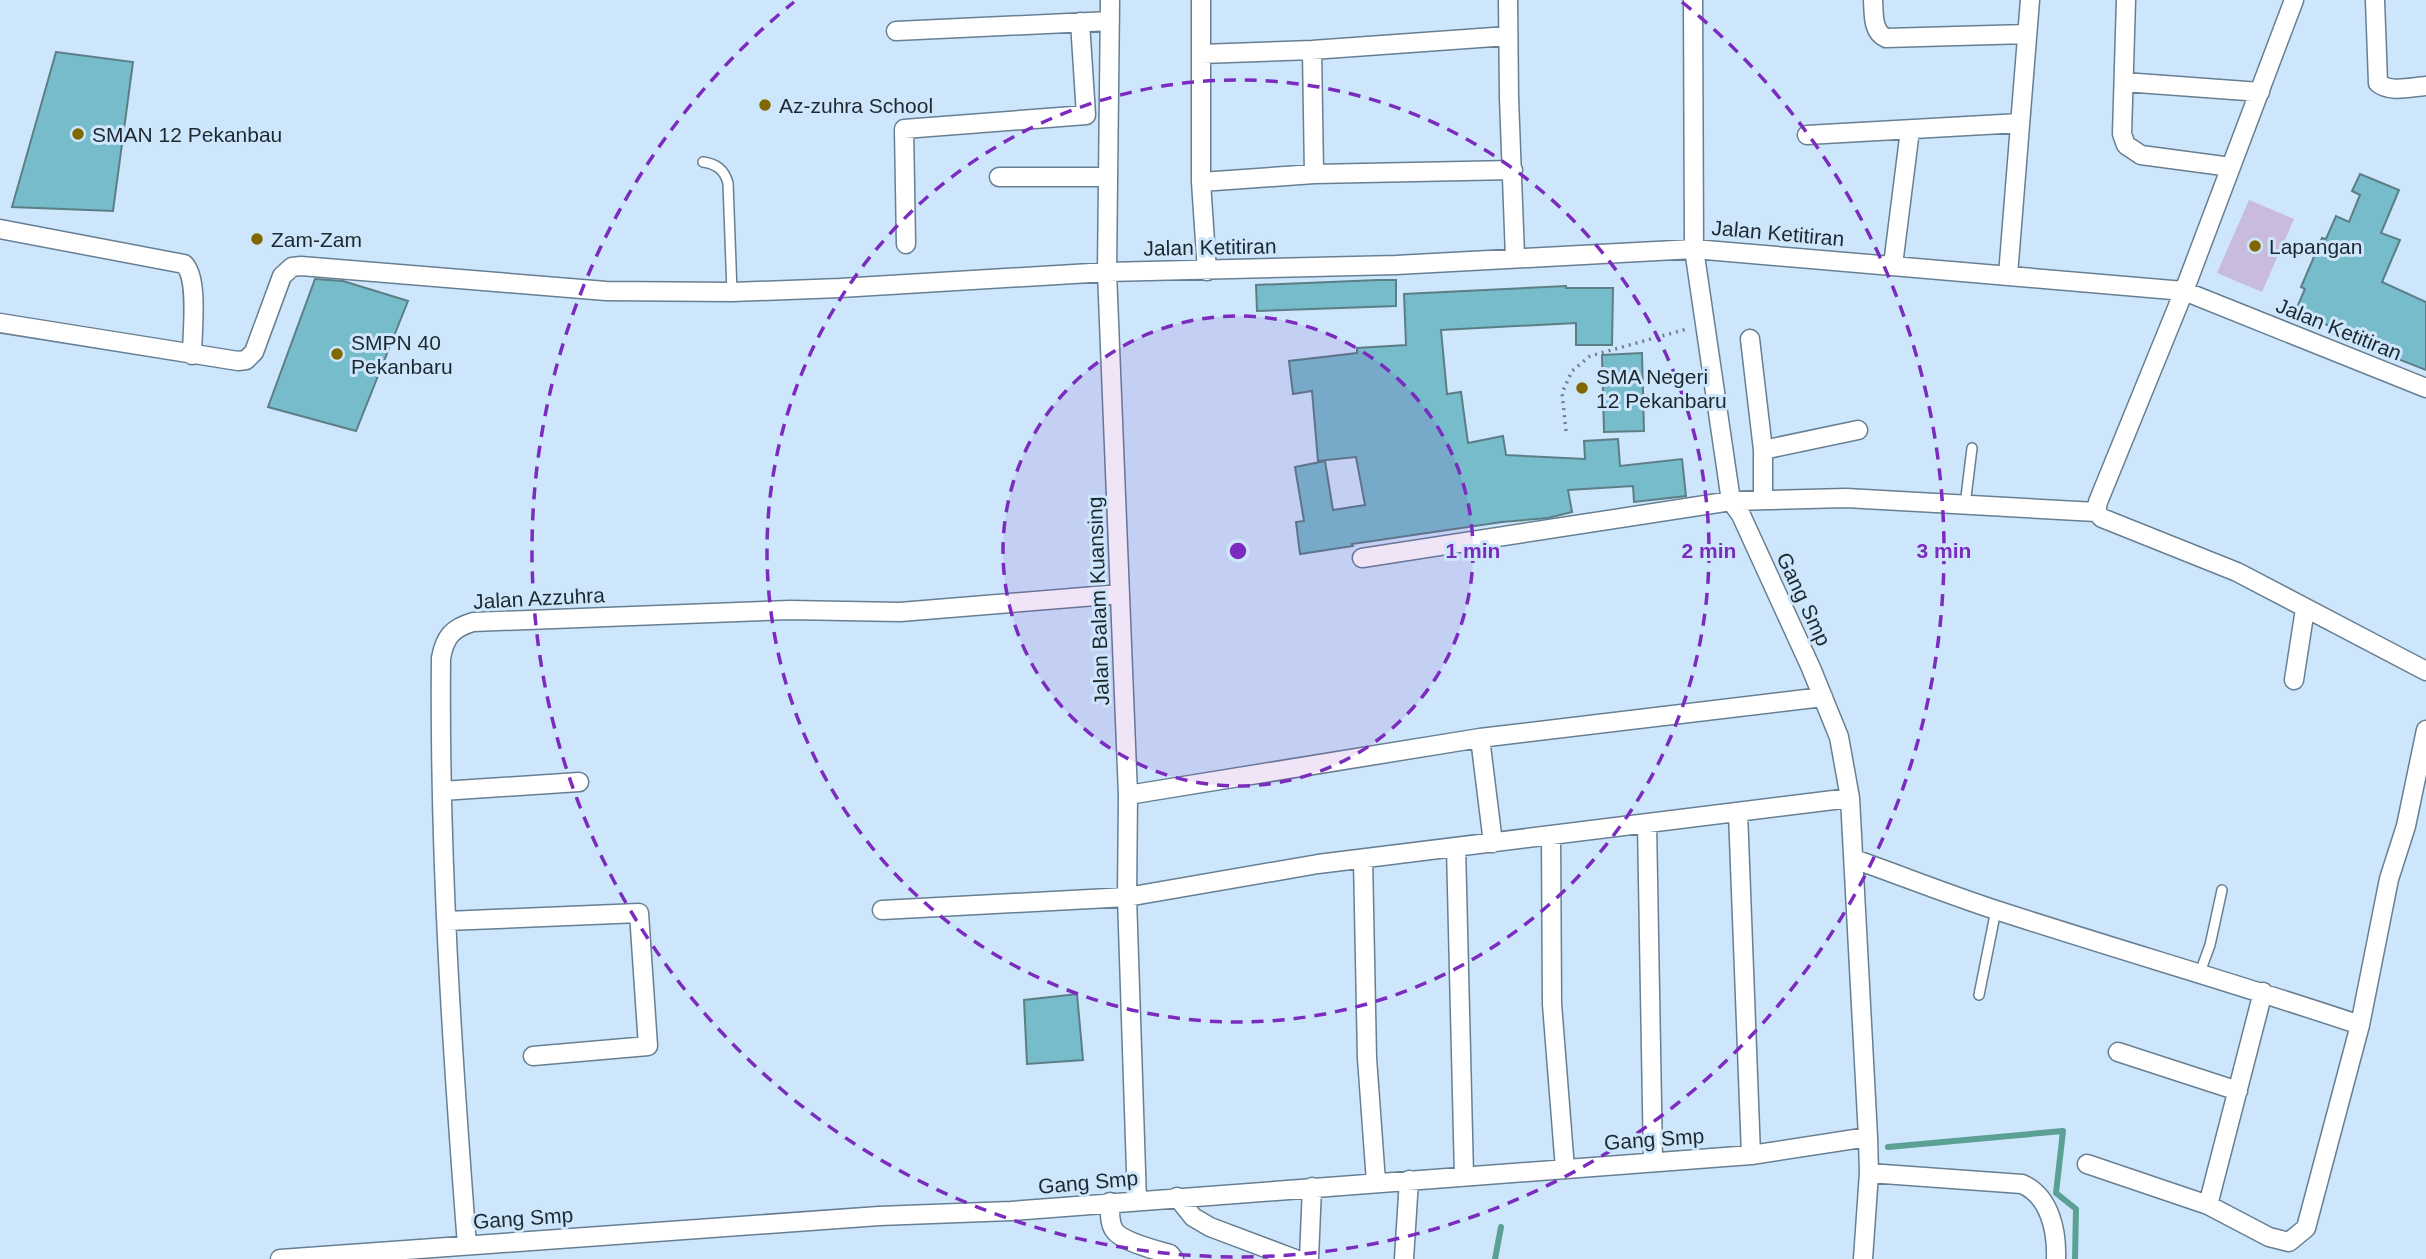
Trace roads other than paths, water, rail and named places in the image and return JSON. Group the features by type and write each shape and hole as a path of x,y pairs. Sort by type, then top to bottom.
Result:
{"street":[{"name":"Jalan Balam Kuansing","path":"1110,0 1107,272 1128,795 1127,897 1136,1201"},
{"path":"1201,0 1201,182 1207,271"},
{"path":"1508,0 1515,257"},
{"name":"Gang Smp","path":"280,1259 865,1217 1011,1211 1751,1155 1868,1137 1850,798 1839,737 1741,515 1731,501 1694,249 1693,0"},
{"path":"1873,0 1877,31 1886,38 2027,34"},
{"path":"2008,275 2030,0"},
{"path":"2126,0 2122,134 2126,145 2141,155 2231,167"},
{"path":"2096,512 2184,291 2294,0"},
{"path":"2375,0 2378,83 2390,89 2426,86"},
{"path":"896,31 1110,21"},
{"path":"906,244 904,129 1086,114 1080,22"},
{"path":"1201,54 1312,50 1508,36"},
{"path":"1312,50 1314,174"},
{"path":"2124,82 2260,92"},
{"path":"1807,135 2020,123"},
{"path":"1893,265 1910,130"},
{"path":"1201,182 1314,174 1513,170"},
{"path":"999,177 1108,177"},
{"path":"0,229 184,264 192,281 192,355 0,323"},
{"name":"Jalan Ketitiran","path":"192,355 238,361 250,357 257,346 282,276 292,267 301,266 606,291 732,292 1107,272 1396,265 1694,249 2184,291 2426,388"},
{"path":"1750,339 1763,450 1763,500"},
{"path":"1763,450 1858,430"},
{"path":"1362,558 1731,501 1846,498 2096,512 2102,518 2237,572 2426,671"},
{"name":"Jalan Azzuhra","path":"467,1245 450,1023 442,791 441,657 443,646 453,630 473,622 790,610 900,612 1121,594"},
{"path":"2294,680 2305,609"},
{"path":"1128,795 1480,738 1823,696"},
{"path":"2087,1164 2208,1205 2269,1237 2289,1242 2306,1228 2360,1026 2389,879 2406,826 2426,730"},
{"path":"1480,738 1493,843"},
{"path":"442,791 579,782"},
{"path":"882,910 1127,897 1318,864 1850,798"},
{"path":"1738,812 1751,1155"},
{"path":"1647,823 1653,1162"},
{"path":"1550,835 1552,1004 1564,1169"},
{"path":"1456,847 1464,1176"},
{"path":"1363,859 1367,1058 1376,1182"},
{"path":"1854,859 1996,910 2199,975 2263,992 2360,1026"},
{"path":"447,921 639,914 648,1046 533,1056"},
{"path":"2208,1205 2263,992"},
{"path":"2118,1052 2238,1091"},
{"path":"1863,1259 1869,1172 1868,1137"},
{"path":"1869,1172 2022,1184 2032,1188 2048,1211 2056,1232 2056,1259"},
{"path":"1404,1259 1409,1180"},
{"path":"1309,1259 1312,1187"},
{"path":"1177,1197 1193,1217 1210,1227 1296,1259"},
{"path":"1110,1202 1114,1230 1124,1238 1170,1254 1174,1259"}],"lane":[{"path":"702,162 716,165 728,183 732,292"},
{"path":"1965,505 1972,448"},
{"path":"2199,975 2210,945 2222,890"},
{"path":"1979,995 1996,910"}],"waterway":[{"path":"1888,1147 2063,1131 2056,1193 2076,1209 2075,1259"},
{"path":"1495,1259 1501,1227"}],"place":[{"name":"Az-zuhra School","path":"765,105"},
{"name":"SMAN 12 Pekanbau","path":"78,134"},
{"name":"Zam-Zam","path":"257,239"},
{"name":"Lapangan","path":"2255,246"},
{"name":"SMPN 40 Pekanbaru","path":"337,354"},
{"name":"SMA Negeri 12 Pekanbaru","path":"1582,388"}]}
